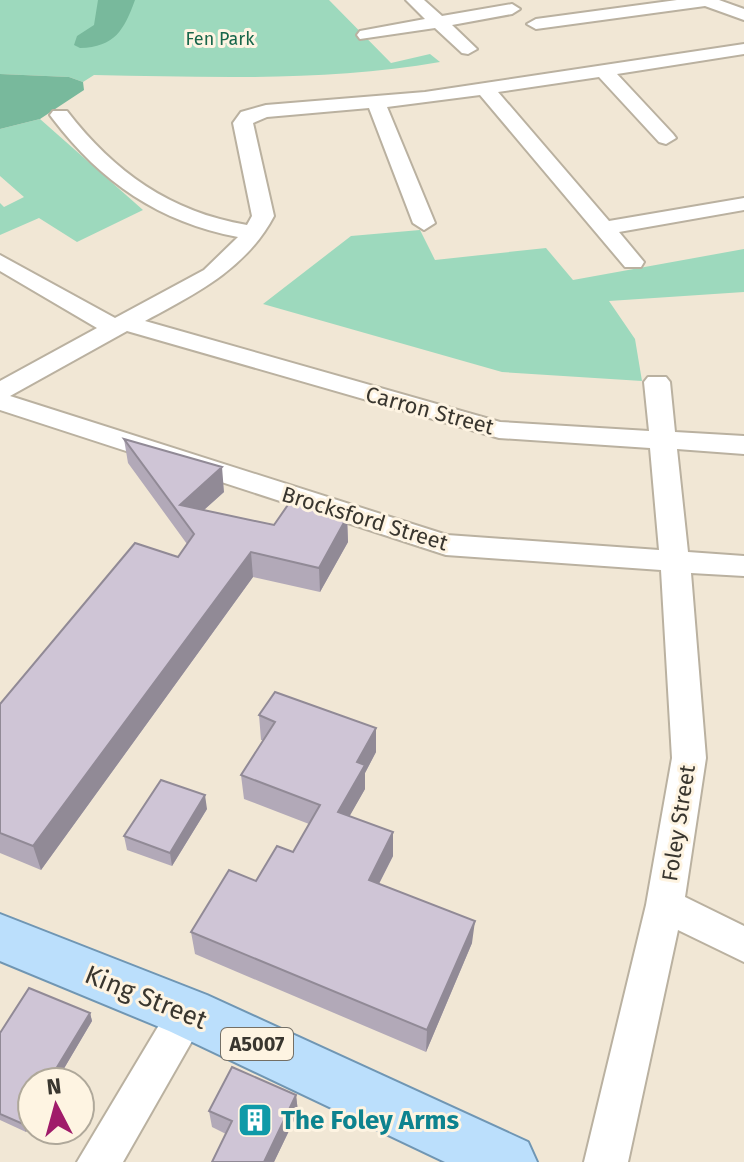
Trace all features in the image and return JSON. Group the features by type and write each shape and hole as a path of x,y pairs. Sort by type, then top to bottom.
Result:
{"main road":[{"name":"King Street","path":"0,937 188,1013 508,1162"}],"street":[{"path":"414,0 441,21 468,49"},
{"path":"536,24 706,0 744,15"},
{"path":"366,35 512,9"},
{"path":"0,391 212,275 254,233 263,216 243,123 248,116 266,111 376,103 734,55"},
{"path":"604,71 666,138"},
{"path":"485,89 633,262"},
{"path":"376,103 424,223"},
{"path":"60,115 79,142 113,174 145,197 187,219 254,233"},
{"path":"605,228 744,204"},
{"name":"Carron Street","path":"0,262 119,326 499,430 744,445"},
{"name":"Foley Street","path":"606,1162 665,905 689,758 682,637 657,382"},
{"name":"Brocksford Street","path":"0,401 446,545 744,566"},
{"path":"665,905 744,945"},
{"path":"99,1162 188,1013"}],"green space":[{"name":"Fen Park","path":"0,0 329,0 391,63 430,54 440,62 311,75 94,75 83,82 69,77 0,74"},
{"path":"98,0 135,0 127,20 116,35 102,44 80,48 74,45 77,36 94,25"},
{"path":"0,74 69,77 83,82 84,90 40,119 0,129"},
{"path":"40,119 143,210 77,242 39,218 0,235 0,203 4,207 24,197 0,176 0,129"},
{"path":"420,230 435,260 546,248 573,280 744,249 744,292 609,301 635,339 642,381 502,372 263,304 351,236"}],"building":[{"path":"124,439 222,467 180,505 274,525 292,499 347,517 319,568 251,552 33,846 0,833 0,704 135,543 178,557 194,534"},
{"path":"275,692 376,728 357,762 365,765 338,812 393,832 369,880 475,921 427,1030 191,932 229,870 256,881 277,846 293,852 320,805 241,775 275,722 259,715"},
{"path":"161,780 205,795 170,853 124,836"},
{"path":"29,988 90,1013 58,1066 16,1066 16,1121 0,1114 0,1033"},
{"name":"The Foley Arms","path":"232,1067 296,1095 264,1162 212,1162 232,1121 209,1111"}],"place":[{"name":"The Foley Arms","path":"255,1120"}]}
